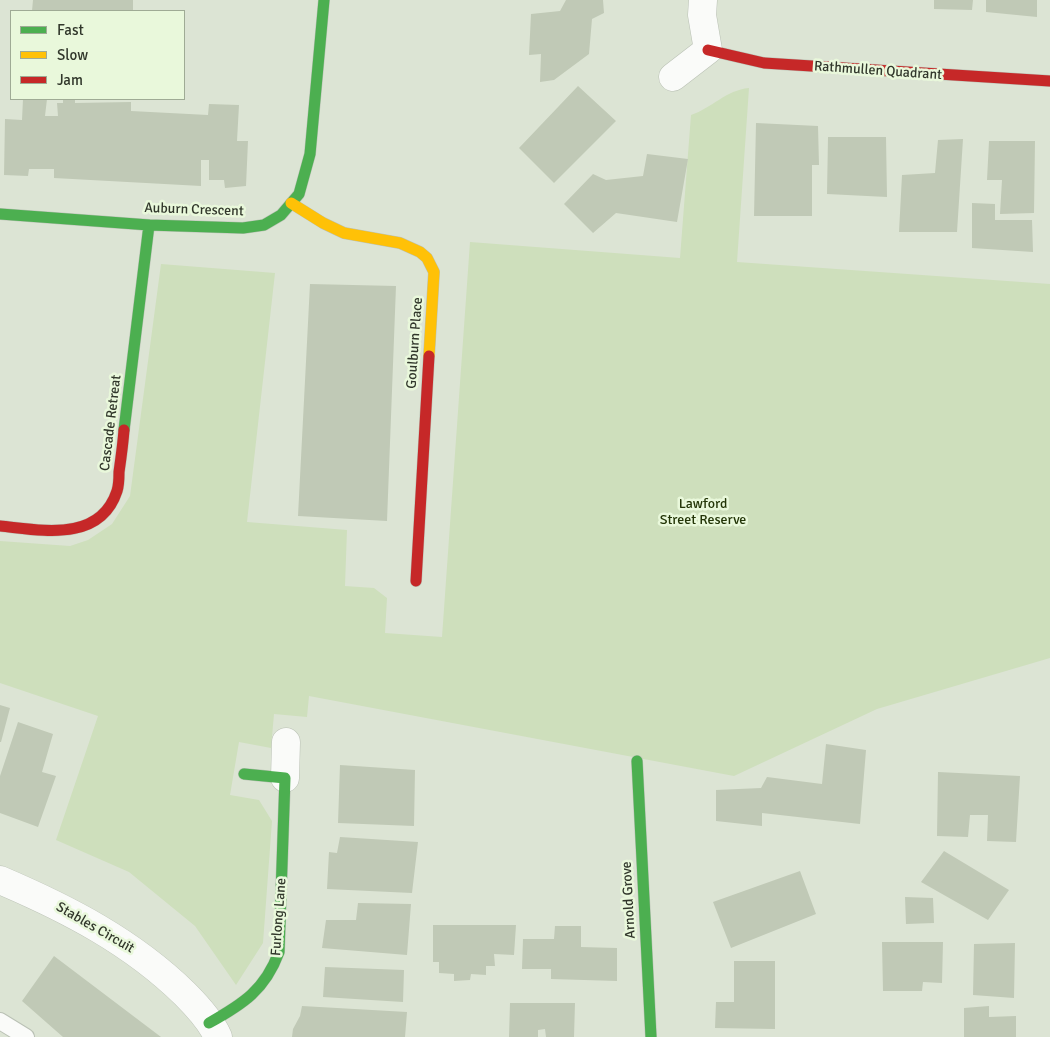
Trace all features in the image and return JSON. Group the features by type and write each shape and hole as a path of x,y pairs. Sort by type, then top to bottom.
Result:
{"street":[{"name":"Auburn Crescent","path":"0,214 243,228 264,225 281,215 299,194 310,154 324,0"},
{"path":"673,77 708,50 702,15 703,0"},
{"name":"Rathmullen Quadrant","path":"708,50 764,63 1050,81"},
{"name":"Goulburn Place","path":"291,203 316,220 344,233 415,248 427,258 434,272 416,582"},
{"name":"Cascade Retreat","path":"0,526 68,531 86,527 101,517 117,492 150,224"},
{"name":"Furlong Lane","path":"213,1030 259,990 275,966 280,936 286,742"},
{"name":"Arnold Grove","path":"637,761 651,1037"},
{"path":"244,774 285,778"},
{"name":"Stables Circuit","path":"0,880 54,904 110,934 141,955 171,980 195,1004 213,1030"}],"lane":[{"path":"0,1021 26,1037"}],"green space":[{"name":"Lawford Street Reserve","path":"749,88 737,262 1050,284 1050,658 877,709 734,776 309,696 307,717 274,714 271,748 239,742 230,795 259,800 272,821 263,943 236,985 195,926 129,872 56,840 98,716 0,683 0,541 70,546 88,540 112,524 130,496 161,264 275,273 247,522 347,530 345,586 374,588 387,598 385,633 442,637 470,242 680,258 691,115 733,92"}],"building":[{"path":"33,0 133,0 133,10 32,10"},
{"path":"566,0 603,0 604,13 592,19 589,54 554,80 540,82 541,54 529,55 531,14 560,11"},
{"path":"934,0 973,0 972,10 934,9"},
{"path":"986,0 1037,0 1037,17 986,12"},
{"path":"578,86 616,121 554,183 519,148"},
{"path":"23,100 47,100 45,116 58,116 57,103 63,103 63,100 75,100 75,103 131,102 131,111 208,115 209,104 239,105 237,141 248,141 246,186 225,188 224,180 209,180 209,160 201,160 201,186 54,178 54,169 29,169 28,176 4,175 5,119 22,120"},
{"path":"756,123 818,126 819,165 812,165 812,216 754,216"},
{"path":"828,137 886,137 887,197 827,194"},
{"path":"963,139 957,232 899,232 902,175 935,173 938,140"},
{"path":"989,141 1035,141 1034,213 1000,214 1002,180 987,180"},
{"path":"647,154 688,159 677,222 616,213 593,233 564,204 593,174 606,180 643,176"},
{"path":"972,203 995,204 995,220 1032,220 1033,252 972,248"},
{"path":"310,284 396,286 387,521 298,516"},
{"path":"0,705 10,708 1,742 0,742"},
{"path":"18,722 53,734 42,772 56,776 38,827 0,813 0,776"},
{"path":"826,744 866,750 860,824 762,813 762,826 716,821 716,790 761,788 767,777 822,784"},
{"path":"340,765 415,770 414,826 338,823"},
{"path":"938,772 1020,776 1016,842 987,841 988,815 970,815 968,837 937,836"},
{"path":"340,837 418,842 412,893 327,889 329,852 337,853"},
{"path":"944,851 1009,890 988,920 921,882"},
{"path":"800,871 816,914 731,948 713,902"},
{"path":"905,897 933,898 934,923 906,924"},
{"path":"358,903 411,904 407,955 322,948 326,920 356,920"},
{"path":"433,925 516,925 514,955 494,954 495,966 486,966 486,975 471,974 470,980 454,981 454,974 439,973 439,962 433,962"},
{"path":"555,926 581,926 581,947 617,948 617,981 551,979 551,969 522,969 523,939 554,939"},
{"path":"882,942 943,942 942,983 923,982 922,991 883,991"},
{"path":"1015,943 1014,998 973,995 974,944"},
{"path":"54,956 161,1037 63,1037 22,1001"},
{"path":"734,961 775,961 775,1029 715,1028 716,1002 734,1002"},
{"path":"325,967 404,970 403,1002 323,997"},
{"path":"510,1003 575,1003 574,1037 546,1037 545,1029 538,1030 538,1037 509,1037"},
{"path":"302,1006 407,1012 405,1037 292,1037 293,1029 300,1016"},
{"path":"989,1006 989,1017 1016,1016 1016,1037 964,1037 964,1008"}],"traffic: fast":[{"path":"0,214 149,225 243,228 264,225 281,215 299,194 310,154 324,0"},
{"path":"124,430 149,225"},
{"path":"637,761 651,1037"},
{"path":"209,1023 252,995 267,976 279,952 285,778 244,774"}],"traffic: slow":[{"path":"291,203 323,223 344,233 400,243 420,252 427,258 434,272 429,356"}],"traffic: jam":[{"path":"708,50 764,63 1050,81"},
{"path":"416,581 429,356"},
{"path":"0,526 33,530 68,530 83,526 97,519 109,508 117,491 124,430"}]}
